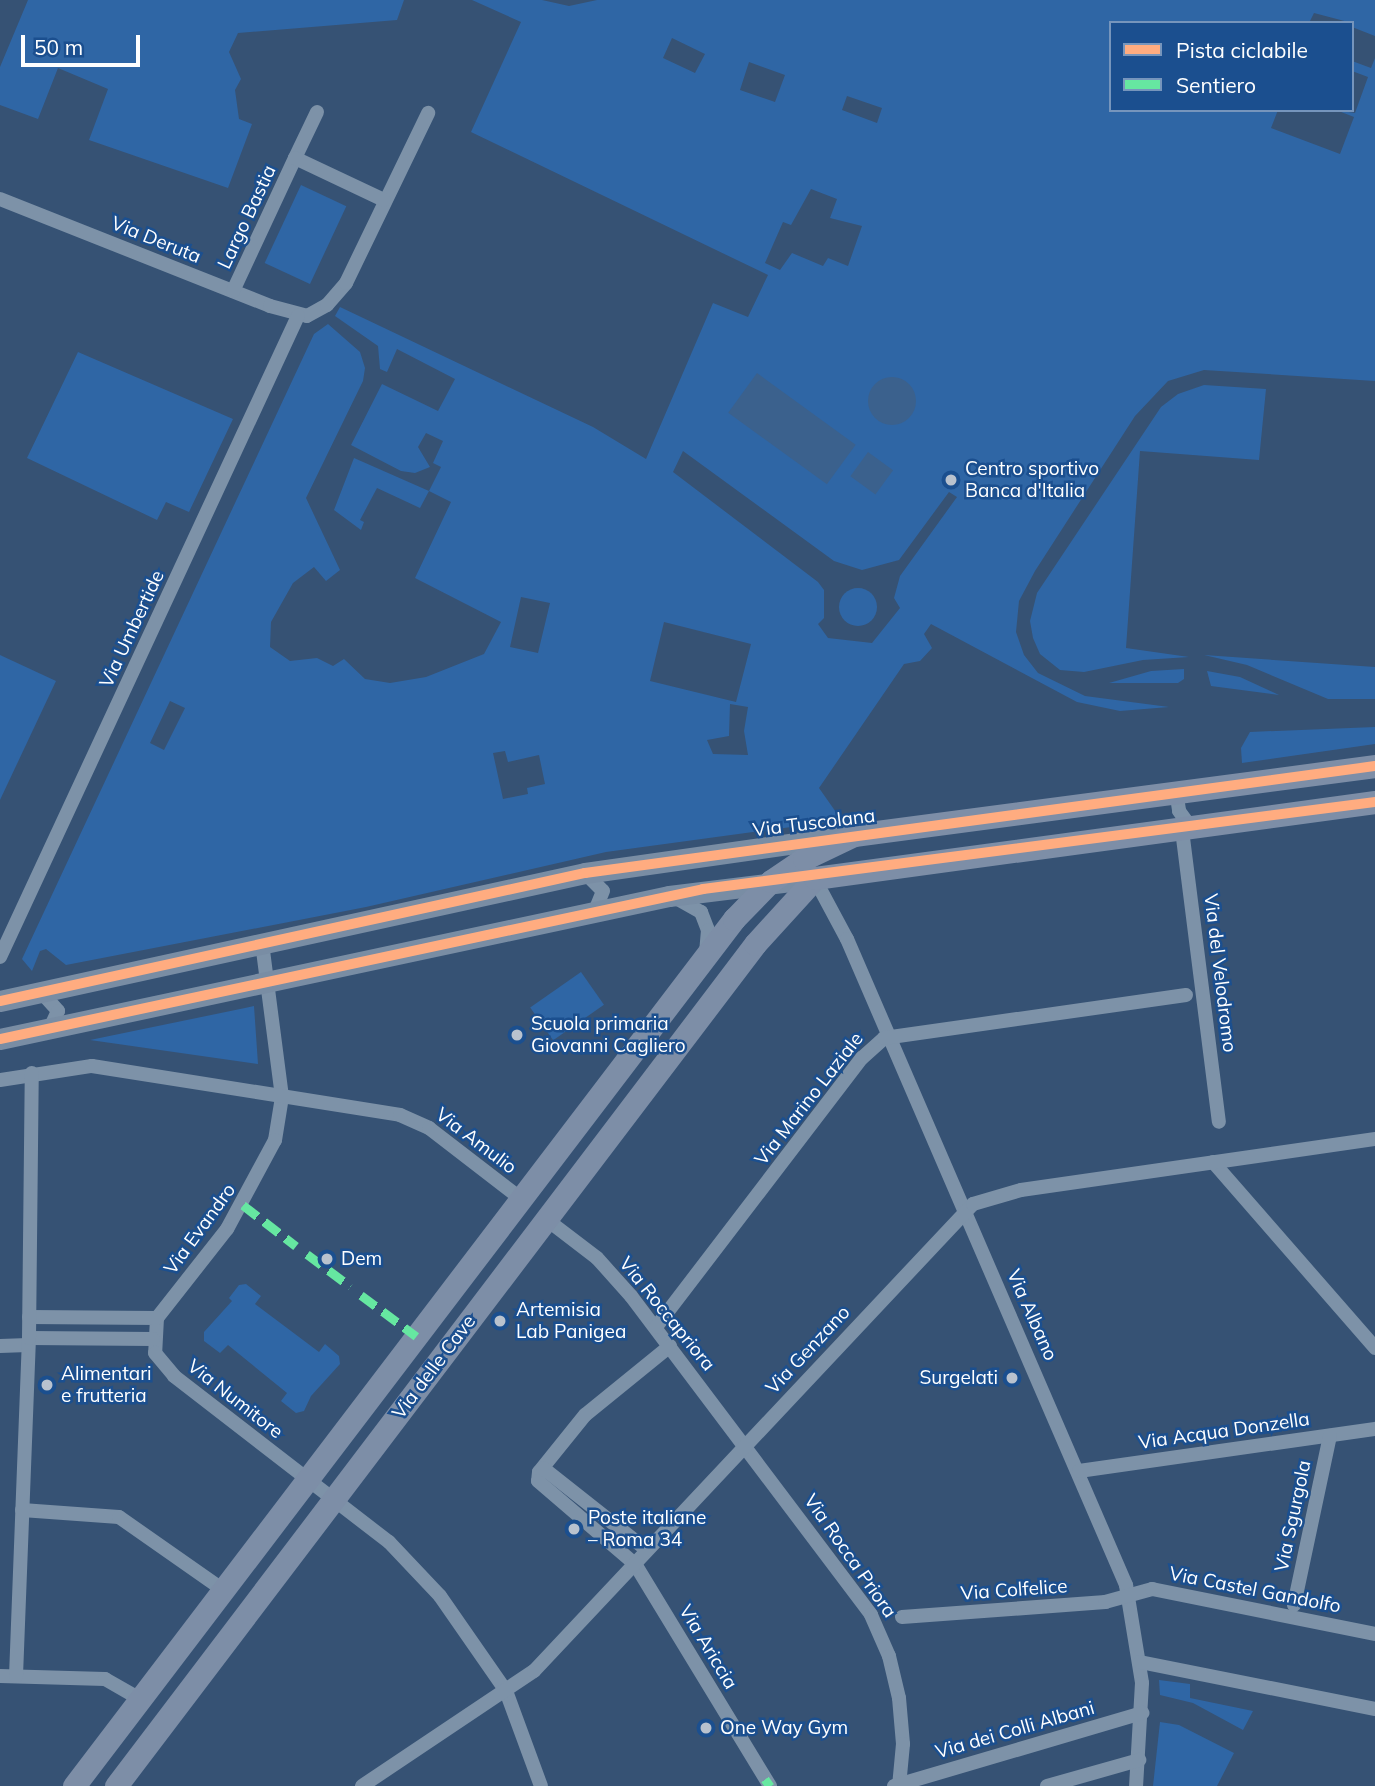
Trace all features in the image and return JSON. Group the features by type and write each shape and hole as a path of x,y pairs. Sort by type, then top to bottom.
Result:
{"main road":[{"name":"Via Tuscolana","path":"0,1001 585,873 1375,766"},
{"path":"809,868 1187,829 1375,802"},
{"path":"809,868 854,835"},
{"name":"Via delle Cave","path":"74,1786 705,957 771,881 809,868"},
{"name":"Via delle Cave","path":"116,1786 752,948 809,868"},
{"path":"0,1039 595,911 669,896 771,881"},
{"path":"520,1198 546,1219"}],"street":[{"name":"Largo Bastia","path":"233,291 317,112"},
{"path":"298,317 316,313 341,290 428,113"},
{"name":"Largo Bastia","path":"295,158 384,200"},
{"name":"Via Deruta","path":"0,199 298,317"},
{"name":"Via Umbertide","path":"0,957 298,317"},
{"path":"1176,791 1178,811 1187,829"},
{"name":"Via del Velodromo","path":"1187,829 1219,1122"},
{"name":"Via Albano","path":"809,868 847,939 887,1036 1079,1471 1128,1594 1140,1662 1142,1713 1136,1786"},
{"path":"585,873 603,891 595,911"},
{"path":"669,896 701,912 708,930 705,957"},
{"name":"Via Evandro","path":"153,1339 157,1318 243,1205 275,1140 282,1097 262,943"},
{"path":"42,993 58,1012 49,1030"},
{"name":"Via Marino Laziale","path":"656,1327 862,1058 887,1036 1186,995"},
{"name":"Via Amulio","path":"0,1080 32,1073 92,1066 415,1120 520,1198"},
{"path":"16,1676 29,1342 32,1073"},
{"name":"Via Genzano","path":"362,1786 534,1671 964,1212 1000,1193 1375,1139"},
{"path":"1213,1162 1375,1348"},
{"name":"Via Roccapriora","path":"546,1219 597,1258 656,1327 746,1445"},
{"path":"29,1317 157,1318"},
{"path":"0,1346 29,1342 153,1339"},
{"name":"Via Numitore","path":"153,1339 164,1367 398,1550 429,1583 466,1628 506,1691 541,1786"},
{"path":"647,1550 543,1468 591,1410 670,1346"},
{"name":"Via Acqua Donzella","path":"1079,1471 1375,1429"},
{"name":"Via Sgurgola","path":"1294,1605 1330,1436"},
{"name":"Via Rocca Priora","path":"746,1445 853,1587 880,1631 901,1712 897,1786"},
{"name":"Via Ariccia","path":"543,1468 537,1478 543,1488 635,1564 769,1786"},
{"path":"22,1510 119,1517 222,1589"},
{"name":"Via Castel Gandolfo","path":"1128,1594 1152,1589 1375,1634"},
{"name":"Via Colfelice","path":"901,1618 1105,1602 1128,1594"},
{"path":"1140,1662 1375,1709"},
{"path":"0,1676 105,1679 140,1699"},
{"name":"Via dei Colli Albani","path":"897,1786 1142,1713"},
{"path":"1047,1786 1139,1760"}],"shaded area":[{"path":"28,0 404,0 397,20 238,33 229,52 241,79 235,90 239,119 252,124 228,188 89,140 108,89 58,68 38,119 0,105 0,67"},
{"path":"472,0 542,0 569,6 597,0 1375,0 1375,36 1354,28 1354,21 1314,13 1310,21 1109,21 1109,112 1277,112 1271,128 1340,154 1354,117 1341,112 1355,113 1368,77 1354,72 1354,62 1371,68 1375,58 1375,381 1204,370 1168,381 1135,416 1035,571 1019,601 1016,632 1024,655 1038,673 1085,696 1169,707 1120,711 1077,702 931,624 924,634 932,648 920,661 904,664 819,788 838,815 835,821 606,852 366,907 66,965 46,949 40,951 32,971 22,959 314,334 328,324 360,352 365,368 363,381 306,498 340,570 326,581 314,567 293,583 271,622 270,647 290,661 317,658 333,666 344,659 365,679 390,683 426,677 484,654 501,622 415,578 451,502 429,491 441,467 433,463 443,441 426,433 418,447 430,467 415,473 401,471 351,445 382,384 438,411 455,379 397,349 387,372 380,369 378,346 335,316 340,307 593,427 646,459 713,303 748,317 768,275 471,132 521,22","holes":["672,38 705,54 695,73 663,58","749,62 785,75 775,102 740,90","847,96 882,108 877,123 842,110","811,189 837,199 830,218 862,226 848,266 828,258 823,266 792,253 780,270 765,263 783,222 791,225","683,451 834,561 862,570 899,560 949,492 957,497 900,576 894,598 900,608 872,643 828,638 818,624 824,618 824,590 818,582 673,472","521,597 550,603 538,653 510,647","664,622 751,644 736,702 650,681","170,701 185,708 164,750 150,743","730,704 748,707 744,731 748,755 713,754 707,740 729,736","505,751 508,762 539,755 545,784 527,788 528,794 503,799 493,753"]},
{"path":"301,185 346,206 310,284 265,263"},
{"path":"78,352 233,419 189,512 166,502 157,520 27,458"},
{"path":"757,373 856,445 827,484 728,413"},
{"path":"892,377 909,384 916,401 909,418 892,425 875,418 868,401 875,384"},
{"path":"1204,385 1266,389 1259,460 1140,451 1126,648 1189,657 1143,660 1084,672 1060,670 1040,654 1033,638 1030,621 1037,593 1161,407 1178,394"},
{"path":"868,452 893,470 875,494 850,476"},
{"path":"354,458 429,491 420,508 377,488 360,520 364,522 361,530 334,510"},
{"path":"858,588 871,594 877,607 871,620 858,626 845,620 839,607 845,594"},
{"path":"0,655 56,681 0,800"},
{"path":"1204,655 1375,667 1375,699 1328,699 1247,665"},
{"path":"1184,669 1184,679 1178,683 1109,683 1151,671"},
{"path":"1207,671 1240,677 1279,695 1211,686"},
{"path":"1375,727 1375,744 1242,763 1241,748 1250,732"},
{"path":"581,972 604,1005 553,1040 530,1008"},
{"path":"254,1006 258,1064 90,1040 245,1008"},
{"path":"246,1284 261,1296 255,1304 319,1352 325,1344 339,1356 340,1364 311,1396 304,1411 296,1413 281,1401 287,1393 228,1345 220,1353 204,1341 204,1332 232,1301 229,1298 239,1285"},
{"path":"1159,1680 1190,1684 1190,1698 1253,1711 1243,1730 1193,1703 1160,1695"},
{"path":"1160,1722 1179,1725 1234,1753 1217,1786 1153,1786"}],"marked path":[{"path":"243,1205 296,1246"},
{"path":"307,1254 350,1286"},
{"path":"361,1295 416,1336"},
{"path":"765,1779 770,1786"}],"cycle path":[{"path":"0,1001 585,873 1375,766"},
{"path":"0,1039 703,889 1375,802"}],"place":[{"name":"Centro sportivo Banca d'Italia","path":"951,480"},
{"name":"Scuola primaria Giovanni Cagliero","path":"517,1035"},
{"name":"Dem","path":"327,1259"},
{"name":"Artemisia Lab Panigea","path":"500,1321"},
{"name":"Surgelati","path":"1012,1378"},
{"name":"Alimentari e frutteria","path":"47,1385"},
{"name":"Poste italiane – Roma 34","path":"574,1529"},
{"name":"One Way Gym","path":"706,1728"}]}
